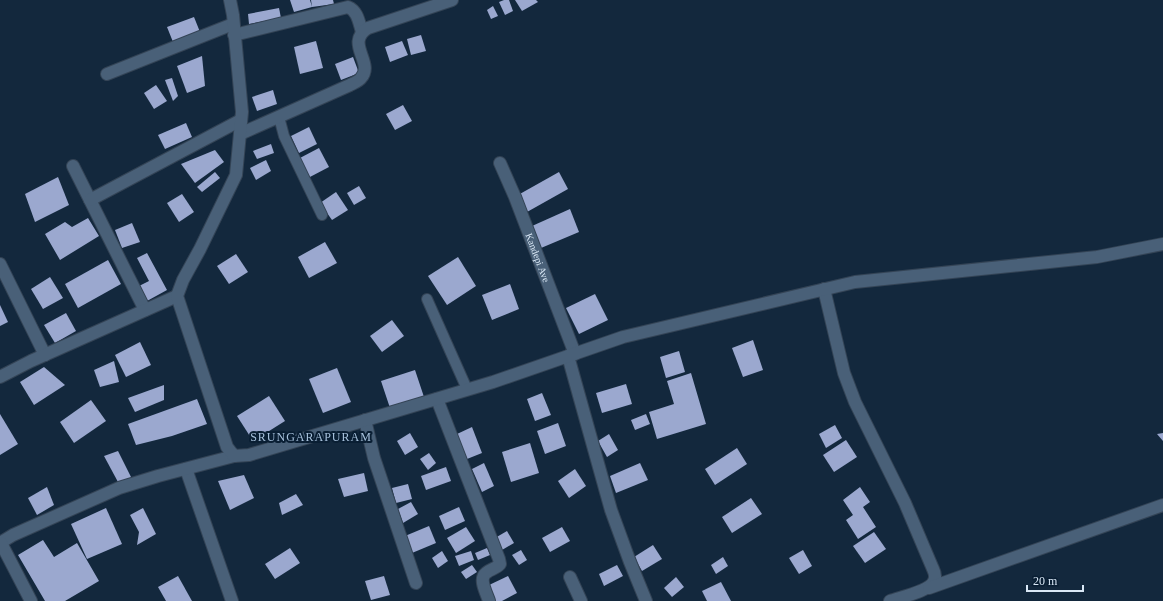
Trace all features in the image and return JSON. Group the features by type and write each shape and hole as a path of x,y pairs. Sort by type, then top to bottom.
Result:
{"street":[{"path":"230,0 242,112 236,175 200,249 183,280 177,296 227,447 234,456"},
{"path":"240,134 361,79 364,73 364,65 358,39 362,32 368,28 452,0"},
{"path":"107,74 234,29 348,7 353,9 362,32"},
{"path":"90,200 241,120"},
{"name":"Kandepi Ave","path":"500,163 515,197 572,355 611,510 646,601"},
{"path":"73,166 145,310"},
{"path":"31,601 0,543 13,535 119,488 234,456 250,455 493,382 623,337 855,282 1097,257 1163,244"},
{"path":"0,264 45,355"},
{"path":"824,290 844,373 855,402 905,504 934,569 934,582 929,588"},
{"path":"0,377 45,355 177,296"},
{"path":"437,398 499,559 500,564 498,567 483,576 489,601"},
{"path":"365,420 374,458 416,583"},
{"path":"186,469 232,601"},
{"path":"890,601 1163,504"},
{"path":"570,577 581,601"}],"lane":[{"path":"280,117 284,136 322,215"},
{"path":"427,299 467,389"}],"building":[{"path":"290,0 310,0 312,7 294,12"},
{"path":"311,0 333,0 334,4 312,7"},
{"path":"509,0 513,11 505,15 499,2"},
{"path":"515,0 536,0 538,2 522,11"},
{"path":"493,6 498,16 491,19 487,10"},
{"path":"279,8 281,18 249,24 248,14"},
{"path":"194,17 200,32 173,42 167,27"},
{"path":"421,35 426,51 411,55 407,39"},
{"path":"316,41 323,68 300,74 294,47"},
{"path":"402,41 408,55 390,62 385,47"},
{"path":"202,56 205,86 187,93 177,66"},
{"path":"353,57 359,73 341,80 335,64"},
{"path":"172,78 178,96 173,101 165,80"},
{"path":"156,85 167,101 154,109 144,93"},
{"path":"273,90 277,104 257,111 252,97"},
{"path":"403,105 412,121 395,130 386,114"},
{"path":"186,123 192,137 165,149 158,135"},
{"path":"309,127 317,144 299,153 291,136"},
{"path":"271,144 274,153 257,159 253,151"},
{"path":"319,148 329,167 308,178 298,159"},
{"path":"215,150 224,162 195,183 181,164"},
{"path":"266,160 271,171 256,180 250,168"},
{"path":"215,172 220,178 202,192 197,187"},
{"path":"559,172 568,189 527,212 518,195"},
{"path":"58,177 69,205 35,222 25,194"},
{"path":"359,186 366,198 354,205 347,193"},
{"path":"336,192 348,210 332,220 320,203"},
{"path":"182,194 194,212 179,222 167,203"},
{"path":"570,209 579,232 541,248 532,226"},
{"path":"88,218 99,236 60,260 45,234 65,222 72,227"},
{"path":"132,223 140,242 122,248 115,230"},
{"path":"325,242 337,263 309,278 298,257"},
{"path":"147,253 167,290 147,301 139,286 149,281 137,258"},
{"path":"236,254 248,272 229,284 217,266"},
{"path":"458,257 476,286 447,305 428,276"},
{"path":"108,260 121,284 78,308 65,284"},
{"path":"50,277 63,298 43,309 31,289"},
{"path":"510,284 519,309 492,320 482,295"},
{"path":"595,294 608,320 579,334 566,308"},
{"path":"0,305 8,322 0,326"},
{"path":"66,313 76,331 55,343 44,325"},
{"path":"392,320 404,336 382,352 370,336"},
{"path":"753,340 763,370 743,377 732,348"},
{"path":"140,342 151,365 126,377 115,355"},
{"path":"679,351 685,372 666,378 660,357"},
{"path":"114,361 119,382 100,387 94,370"},
{"path":"44,367 65,385 34,405 20,382"},
{"path":"337,368 351,402 323,413 309,379"},
{"path":"415,370 424,397 390,408 381,381"},
{"path":"691,373 706,424 657,439 649,412 674,404 667,381"},
{"path":"626,384 632,404 602,413 596,393"},
{"path":"164,385 164,400 135,412 128,398"},
{"path":"542,393 551,415 535,421 527,399"},
{"path":"269,396 285,421 253,441 237,416"},
{"path":"197,399 207,424 172,436 136,445 128,424"},
{"path":"91,400 106,421 74,443 60,422"},
{"path":"0,414 18,444 0,455"},
{"path":"646,414 650,424 635,430 631,420"},
{"path":"558,423 566,446 545,454 537,431"},
{"path":"835,425 842,438 826,448 819,434"},
{"path":"472,427 482,453 467,459 457,434"},
{"path":"410,433 418,447 405,455 397,441"},
{"path":"1163,433 1163,441 1157,434"},
{"path":"609,434 618,450 607,457 598,441"},
{"path":"846,440 857,457 834,472 823,455"},
{"path":"530,443 539,473 511,482 502,452"},
{"path":"737,448 747,464 715,485 705,469"},
{"path":"118,451 134,483 118,482 104,456"},
{"path":"429,453 436,463 428,470 420,459"},
{"path":"484,463 494,486 482,492 472,469"},
{"path":"640,463 648,480 616,493 610,476"},
{"path":"446,467 451,481 426,490 421,476"},
{"path":"575,469 586,486 569,498 558,481"},
{"path":"364,473 368,491 344,497 338,479"},
{"path":"244,475 254,498 230,510 218,481"},
{"path":"408,484 412,499 396,503 392,488"},
{"path":"47,487 54,505 37,515 28,498"},
{"path":"860,487 870,502 863,507 876,527 858,539 846,520 853,515 843,500"},
{"path":"296,494 303,505 282,515 279,503"},
{"path":"751,498 762,514 732,533 722,517"},
{"path":"411,502 418,514 403,523 398,509"},
{"path":"459,507 465,521 445,530 439,516"},
{"path":"106,508 122,544 87,559 71,524"},
{"path":"143,508 156,534 137,545 139,532 130,515"},
{"path":"429,526 436,543 412,553 405,536"},
{"path":"466,527 475,541 456,553 447,538"},
{"path":"562,527 570,541 550,552 542,538"},
{"path":"507,531 514,543 502,550 495,538"},
{"path":"874,532 886,549 865,563 853,546"},
{"path":"43,540 54,557 77,543 99,581 65,601 45,601 18,555"},
{"path":"653,545 662,559 642,571 634,557"},
{"path":"290,548 300,563 275,579 265,564"},
{"path":"487,548 490,555 478,560 475,553"},
{"path":"521,550 527,560 519,565 512,555"},
{"path":"803,550 812,566 799,574 789,558"},
{"path":"442,551 448,561 438,568 432,558"},
{"path":"471,551 474,560 459,566 455,556"},
{"path":"723,557 728,566 716,574 711,565"},
{"path":"472,565 477,572 466,579 461,572"},
{"path":"617,565 623,576 604,586 599,574"},
{"path":"178,576 192,601 166,601 158,587"},
{"path":"384,576 390,595 371,600 365,581"},
{"path":"508,576 517,593 502,601 494,601 487,586"},
{"path":"676,577 684,587 672,597 664,588"},
{"path":"721,582 731,601 707,601 702,591"}],"district":[{"name":"SRUNGARAPURAM","path":"311,437"}]}
